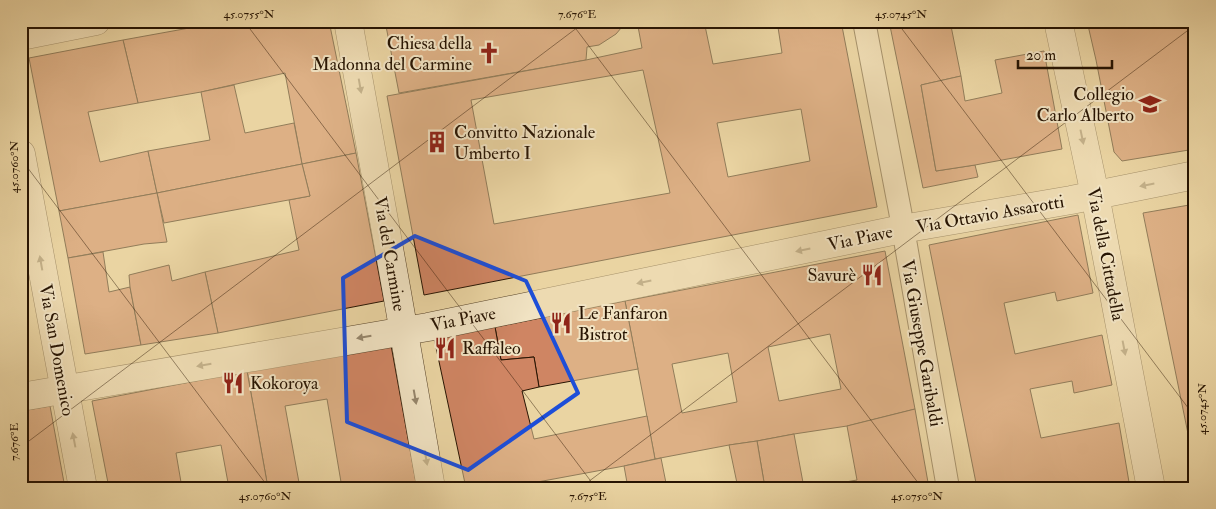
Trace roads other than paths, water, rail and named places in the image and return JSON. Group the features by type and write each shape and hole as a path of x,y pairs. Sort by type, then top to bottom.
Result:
{"street":[{"path":"21,36 96,21"},
{"name":"Via del Carmine","path":"348,21 431,488"},
{"name":"Via Giuseppe Garibaldi","path":"864,21 948,488"},
{"name":"Via della Cittadella","path":"1058,21 1095,195 1150,488"},
{"name":"Via San Domenico","path":"21,154 82,488"},
{"name":"Via Ottavio Assarotti","path":"902,229 1195,176"},
{"name":"Via Piave","path":"21,397 404,331 902,229"}],"place":[{"name":"Chiesa della Madonna del Carmine","path":"489,53"},
{"name":"Collegio Carlo Alberto","path":"1150,104"},
{"name":"Convitto Nazionale Umberto I","path":"437,142"},
{"name":"Savurè","path":"872,275"},
{"name":"Le Fanfaron Bistrot","path":"561,323"},
{"name":"Raffaleo","path":"445,348"},
{"name":"Kokoroya","path":"233,383"}]}
